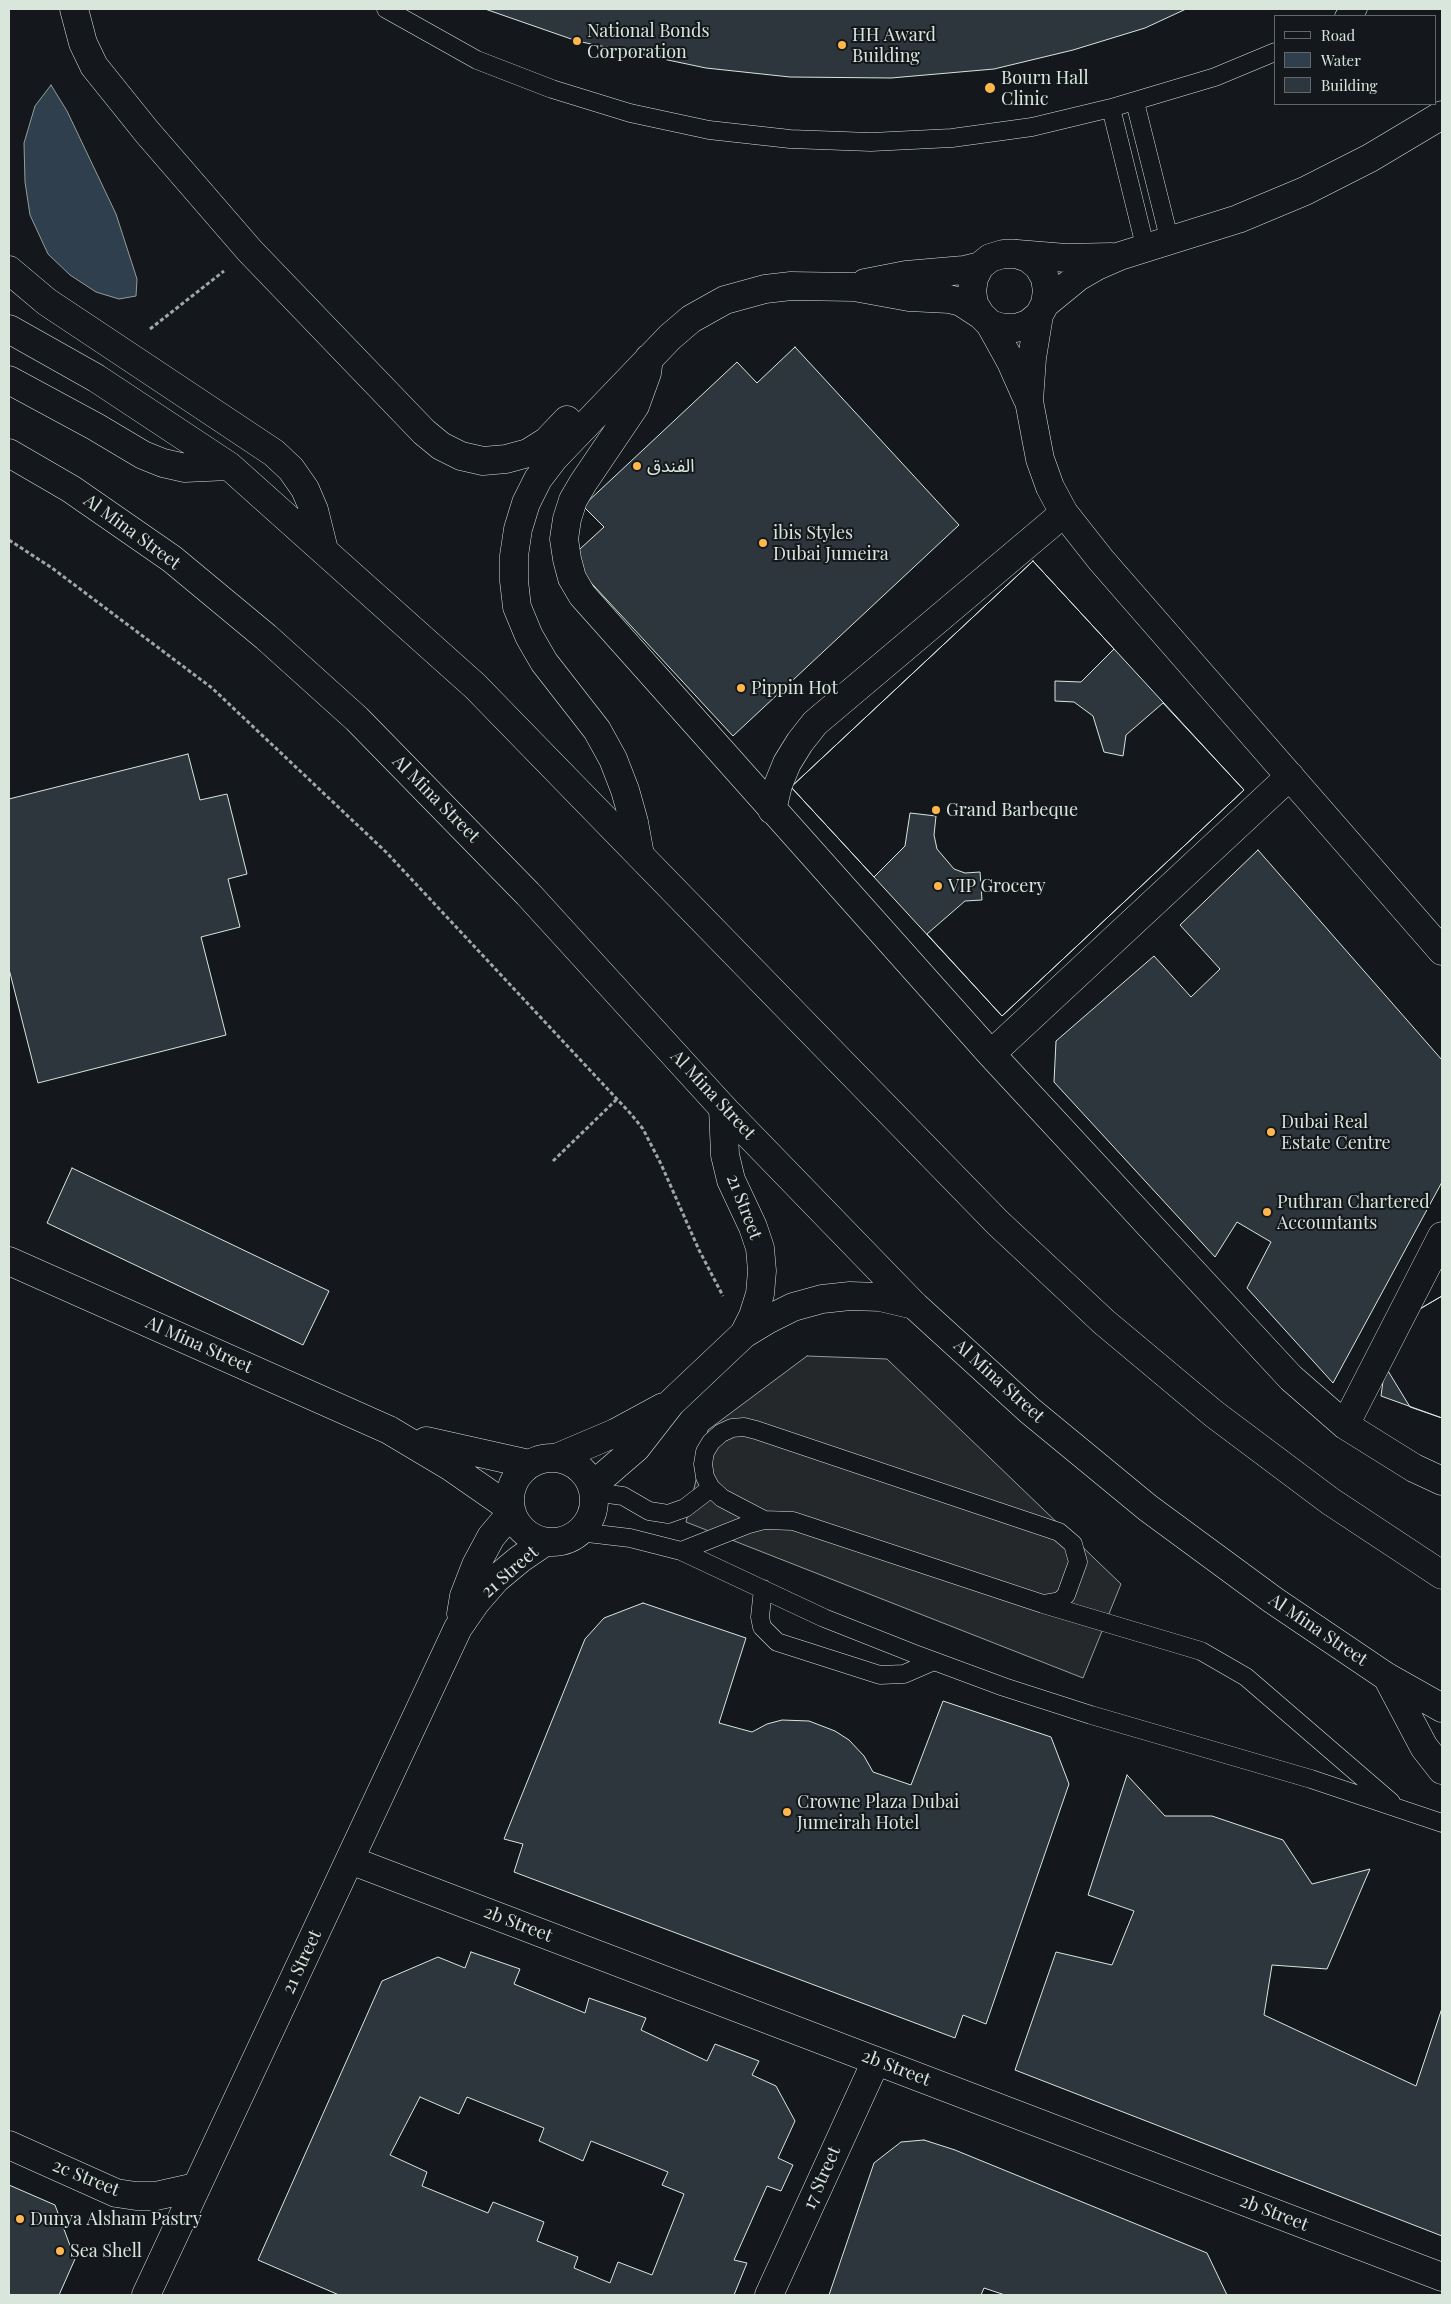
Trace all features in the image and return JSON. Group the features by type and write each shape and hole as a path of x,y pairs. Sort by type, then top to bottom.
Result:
{"street":[{"path":"74,9 83,43 94,66 147,132 250,250 424,432 441,446 461,456 483,461 506,459 528,453 547,441 610,379 649,358"},
{"path":"640,854 625,790 597,730 544,662 528,636 517,607 514,556 518,529 526,503 538,479 554,458 649,358 691,319 732,297 765,289 791,286 854,287 909,297 949,300 966,305 986,320 1003,328 1016,328 1028,324 1078,277 1120,256 1158,246 1238,219 1305,191 1370,158 1442,115"},
{"path":"854,287 879,279 964,270 980,266 990,258 1002,254 1066,258 1120,256"},
{"path":"1016,254 1028,258 1038,266 1045,278 1047,291 1032,358 1029,402"},
{"path":"980,266 974,278 972,291 974,304 986,320 1011,362 1029,402 1040,460 1050,487 1064,513 1100,560 1442,951"},
{"path":"9,270 47,302 255,439 280,458 305,489 314,510 324,550"},
{"path":"9,329 96,378 229,466 475,686 998,1223 1104,1322 1214,1414 1314,1490 1442,1575"},
{"path":"649,358 647,373 634,406 573,500 567,519 564,539 567,559 572,578 582,595 991,1054 1291,1378 1344,1425 1414,1468 1442,1481"},
{"path":"9,380 96,427 143,456 185,468 229,466"},
{"name":"Al Mina Street","path":"9,453 71,489 172,559 266,637 357,719 528,894 723,1108 914,1305 1029,1410 1148,1508 1274,1600 1387,1677 1442,1708"},
{"path":"9,471 71,489"},
{"path":"772,810 778,784 787,762 800,742 816,723 1064,513"},
{"path":"991,1054 1290,776"},
{"name":"21 Street","path":"723,1108 725,1155 731,1180 753,1227 760,1248 762,1271 760,1294 753,1316 744,1334"},
{"path":"1344,1425 1442,1236"},
{"name":"Al Mina Street","path":"9,1260 389,1430 451,1467 511,1510"},
{"name":"21 Street","path":"593,1489 636,1448 671,1403 744,1334 793,1307 822,1299 850,1296 880,1297 914,1305"},
{"name":"21 Street","path":"556,1458 615,1433 671,1403"},
{"name":"Al Mina Street","path":"389,1430 459,1450 529,1464"},
{"path":"542,1458 556,1458 574,1463 588,1478 593,1489 593,1506 588,1521 579,1532 568,1539 546,1542 534,1538 524,1531 511,1510 510,1495 513,1483 520,1472 529,1464 542,1458"},
{"name":"21 Street","path":"458,1628 464,1596 476,1566 492,1537 511,1510"},
{"name":"21 Street","path":"146,2295 458,1628 476,1602 496,1579 520,1559 546,1542"},
{"path":"1387,1677 1424,1747 1442,1770"},
{"name":"2b Street","path":"350,1860 1442,2277"},
{"name":"17 Street","path":"769,2295 876,2061"},
{"name":"2c Street","path":"9,2145 116,2192 136,2196 156,2196 196,2187"}],"lane":[{"path":"386,9 477,60 552,89 630,113 709,130 790,139 871,142 952,138 1032,126 1135,102 1215,77 1274,52"},
{"path":"1346,15 1358,9"},
{"path":"1135,102 1158,246"},
{"path":"1112,108 1158,246"},
{"path":"764,1520 736,1507 711,1488 705,1477 703,1464 705,1452 711,1442 721,1433 732,1428 744,1427 1059,1532 1073,1544 1077,1552 1078,1562 1066,1595 1052,1604 1042,1604"},
{"path":"593,1489 623,1496 649,1511 668,1514 685,1508 711,1488"},
{"path":"681,1551 749,1524 764,1520 807,1524 1042,1604 1201,1651 1224,1663 1267,1694 1398,1808"},
{"path":"579,1532 630,1538 681,1551 824,1618 934,1661 1082,1712 1311,1779 1442,1824"},
{"path":"763,1589 760,1617 762,1627 777,1642 880,1674 904,1674 934,1661"}],"path":[{"path":"122,351 250,250"},
{"path":"9,540 52,568 212,688 386,852 617,1099 643,1130 653,1146 699,1250 744,1334"},
{"path":"553,1161 617,1099"}],"shaded area":[{"path":"807,1356 887,1359 1121,1584 1083,1678 686,1522 708,1430"}],"water":[{"path":"51,85 67,111 116,214 137,279 136,296 119,299 96,292 70,275 48,254 30,215 25,182 24,143 35,106"}],"building":[{"name":"HH Award Building","path":"485,9 1186,9 1145,28 1073,50 994,69 891,78 790,77 706,68 577,41"},
{"name":"ibis Styles Dubai Jumeira","path":"795,347 959,525 733,736 569,559 604,527 583,506 737,362 757,383"},
{"path":"1033,561 1114,649 1081,682 1055,681 1055,701 1074,702 1093,716 1104,752 1123,756 1126,735 1163,703 1244,790 1002,1016 927,934 965,901 982,900 980,872 965,873 954,869 937,849 934,835 936,816 910,813 905,846 874,877 791,787"},
{"path":"1033,561 1244,790 1002,1016 791,787"},
{"path":"188,754 200,800 227,794 247,874 228,879 240,927 201,937 226,1035 38,1083 9,969 9,799"},
{"name":"Dubai Real Estate Centre","path":"1258,850 1442,1060 1442,1182 1333,1383 1247,1288 1271,1242 1237,1222 1215,1257 1054,1082 1056,1041 1154,956 1191,997 1220,969 1180,925"},
{"path":"72,1168 329,1291 303,1345 47,1223"},
{"path":"1442,1296 1442,1418 1410,1407 1385,1366 1406,1317"},
{"path":"1442,1296 1442,1418 1381,1396 1385,1366 1406,1317"},
{"name":"Crowne Plaza Dubai Jumeirah Hotel","path":"643,1603 746,1638 719,1723 752,1732 767,1724 782,1720 809,1721 835,1731 849,1740 864,1756 873,1772 911,1785 943,1701 1051,1737 1069,1784 986,2024 963,2015 955,2038 514,1872 523,1844 504,1839 585,1639 604,1618"},
{"path":"1127,1775 1165,1816 1212,1816 1283,1840 1312,1884 1370,1869 1327,1969 1272,1965 1264,2015 1416,2086 1442,2008 1442,2236 1015,2070 1056,1952 1112,1965 1134,1911 1088,1895"},
{"path":"471,1952 520,1969 514,1984 585,2013 589,1998 646,2018 641,2030 707,2061 715,2044 759,2061 752,2075 776,2086 795,2121 778,2158 793,2165 781,2191 767,2186 734,2260 747,2263 734,2295 339,2295 258,2260 382,1981 438,1957 465,1968","holes":["420,2097 459,2114 467,2097 544,2128 539,2141 583,2161 591,2141 668,2172 662,2185 684,2194 652,2275 618,2262 610,2283 574,2268 578,2257 537,2241 544,2222 493,2202 488,2213 422,2186 427,2172 390,2155"]},
{"path":"924,2140 955,2150 1207,2253 1227,2295 1005,2295 984,2288 981,2295 829,2295 874,2163 901,2142"},
{"path":"9,2185 55,2205 75,2259 59,2295 9,2295"}],"place":[{"name":"National Bonds Corporation","path":"577,41"},
{"name":"HH Award Building","path":"842,45"},
{"name":"Bourn Hall Clinic","path":"990,88"},
{"name":"الفندق","path":"637,466"},
{"name":"ibis Styles Dubai Jumeira","path":"763,543"},
{"name":"Pippin Hot","path":"741,688"},
{"name":"Grand Barbeque","path":"936,810"},
{"name":"VIP Grocery","path":"938,886"},
{"name":"Dubai Real Estate Centre","path":"1271,1132"},
{"name":"Puthran Chartered Accountants","path":"1267,1212"},
{"name":"Crowne Plaza Dubai Jumeirah Hotel","path":"787,1812"},
{"name":"Dunya Alsham Pastry","path":"20,2219"},
{"name":"Sea Shell","path":"60,2251"}]}
